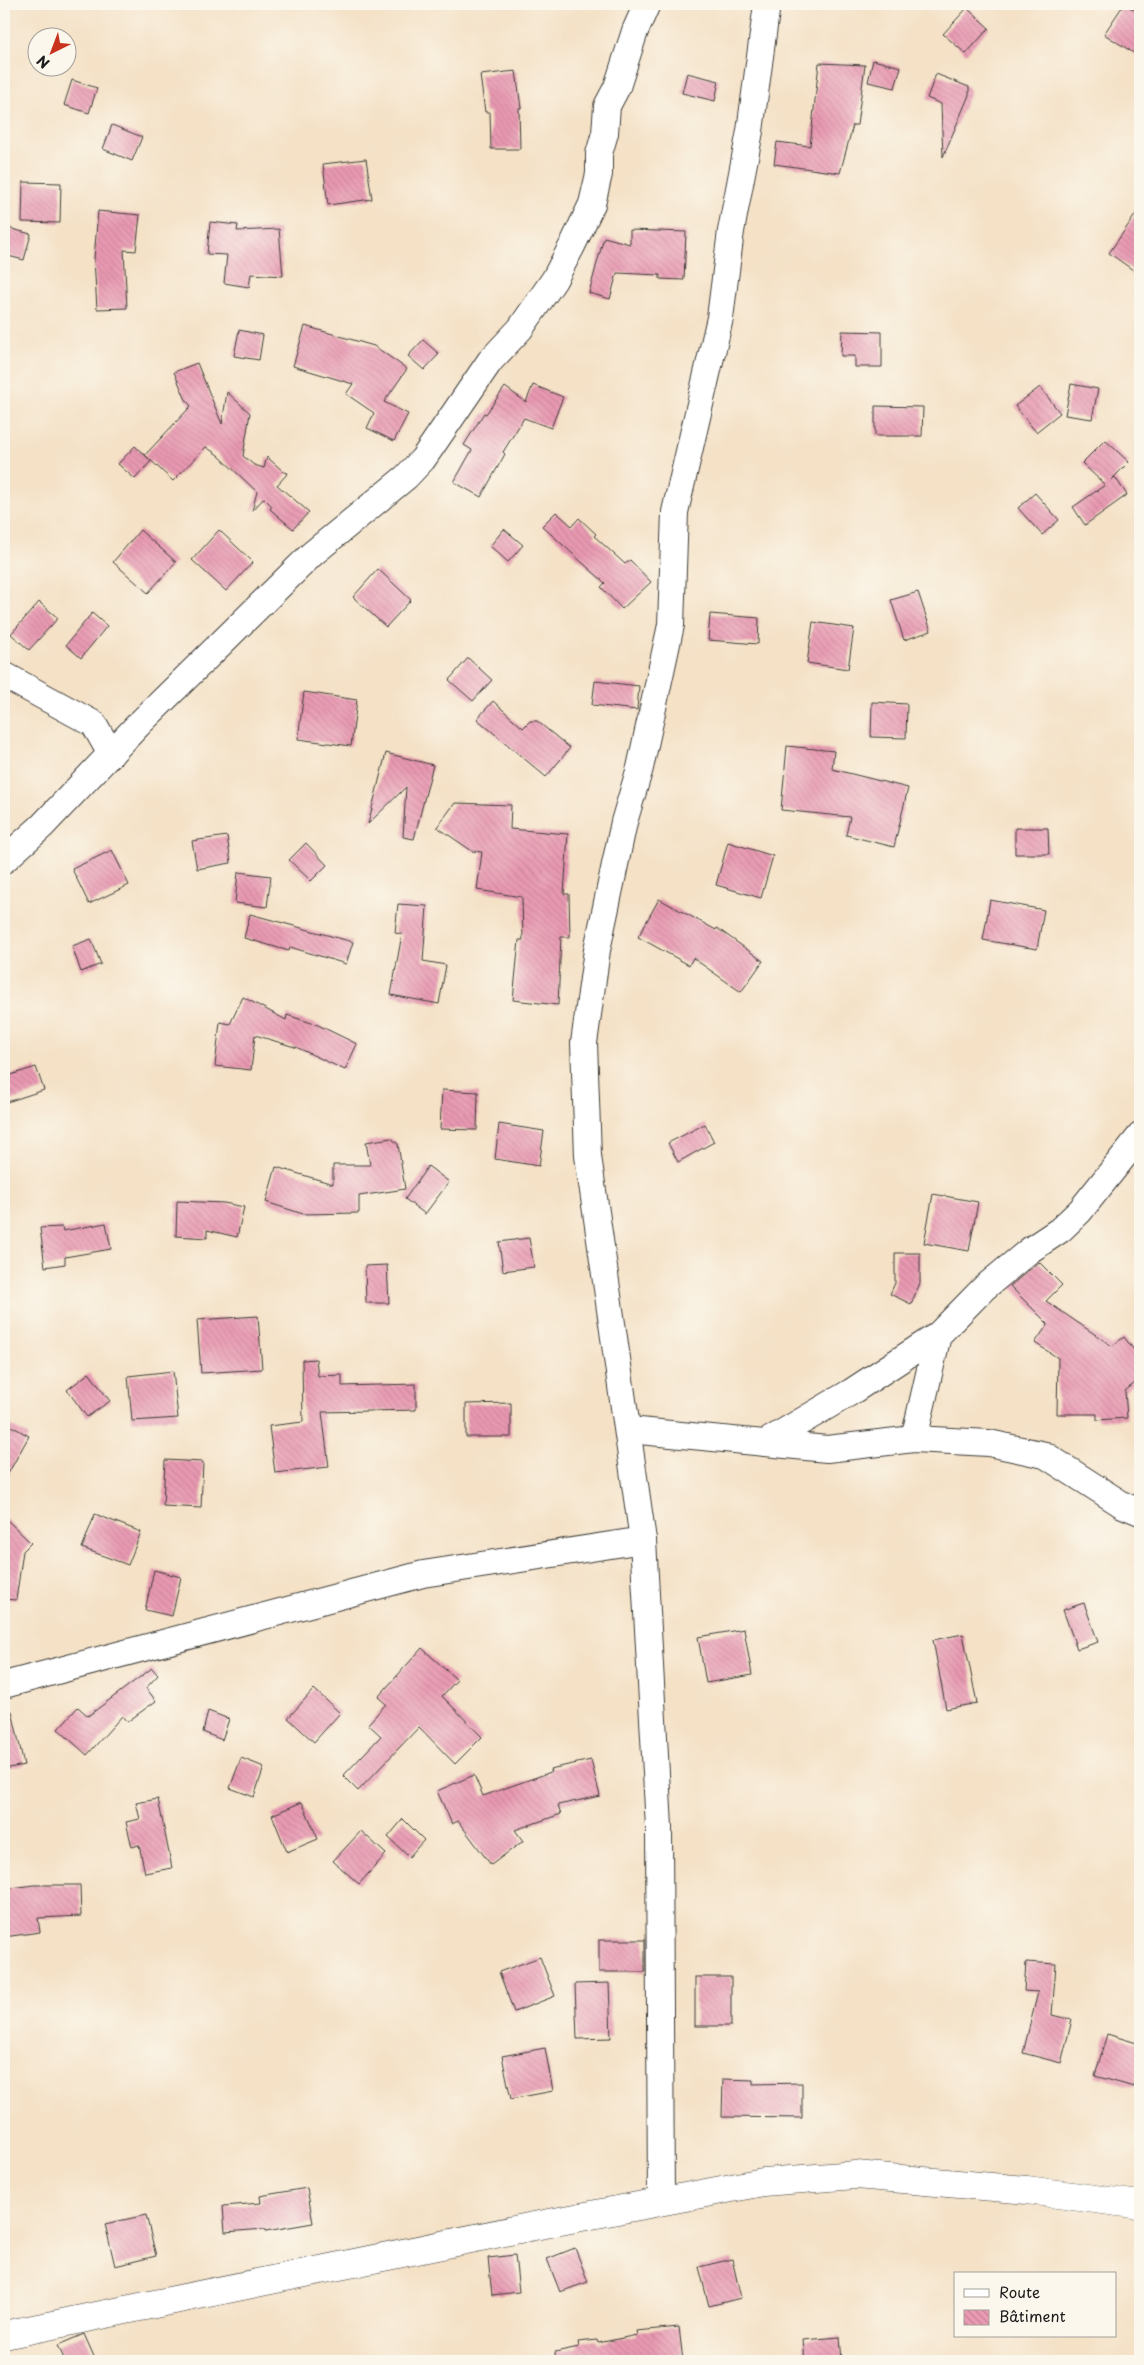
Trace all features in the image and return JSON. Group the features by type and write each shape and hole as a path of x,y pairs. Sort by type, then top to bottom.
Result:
{"main road":[{"path":"4,2335 661,2201 763,2182 856,2175 1027,2190 1140,2205"}],"street":[{"path":"4,860 42,826 180,682 312,554 406,477 423,458 490,361 520,329 554,280 592,204 598,174 599,154 605,133 607,106 617,87 635,31 647,4"},
{"path":"661,2201 659,1827 643,1540 629,1430 588,1156 584,1043 599,941 624,822 640,768 671,625 675,512 720,318 731,231 750,131 767,4"},
{"path":"4,675 94,724 111,754"},
{"path":"765,1443 851,1392 938,1335 984,1288 1030,1250 1060,1230 1080,1211 1140,1136"},
{"path":"914,1439 938,1335"},
{"path":"629,1430 827,1449 914,1439 989,1443 1045,1455 1123,1505 1140,1512"},
{"path":"4,1685 423,1574 643,1540"}],"building":[{"path":"1124,4 1140,13 1140,57 1104,34"},
{"path":"967,8 989,28 966,54 943,34"},
{"path":"873,60 901,67 895,88 868,82"},
{"path":"819,63 865,65 857,125 853,125 840,173 774,164 777,142 810,146"},
{"path":"516,71 521,108 519,108 520,149 491,149 490,112 485,112 480,75"},
{"path":"687,73 719,81 715,101 682,93"},
{"path":"936,74 969,87 969,95 943,157 941,104 927,98"},
{"path":"72,80 97,88 89,113 64,105"},
{"path":"112,125 142,137 132,161 103,149"},
{"path":"366,159 372,199 328,205 323,164"},
{"path":"23,182 61,183 60,223 22,222"},
{"path":"1140,208 1140,275 1109,253"},
{"path":"98,211 140,215 136,251 124,250 127,308 97,309 94,259"},
{"path":"210,222 238,225 237,231 279,229 283,276 251,274 249,287 224,283 227,255 207,254"},
{"path":"4,227 31,234 24,260 4,255"},
{"path":"630,230 686,232 684,280 660,279 660,275 617,273 610,299 589,293 604,237 630,244"},
{"path":"305,326 374,346 407,369 384,402 408,414 394,441 367,428 374,413 346,394 353,384 293,366"},
{"path":"239,330 263,335 259,360 234,356"},
{"path":"842,331 882,332 882,367 855,367 855,356 841,356"},
{"path":"423,340 439,354 424,370 408,356"},
{"path":"197,363 222,424 227,392 250,413 243,456 254,465 264,468 267,457 284,472 288,473 277,485 309,512 293,529 270,509 272,506 264,498 252,511 257,492 218,455 206,447 173,481 145,455 191,406 186,400 174,372"},
{"path":"1071,384 1098,389 1092,419 1065,415"},
{"path":"533,385 563,397 551,428 524,418 503,452 505,454 481,497 454,482 472,450 464,445 484,413 486,414 505,387 526,402"},
{"path":"1040,387 1060,413 1036,432 1015,406"},
{"path":"875,406 923,407 922,436 875,436"},
{"path":"1105,440 1129,462 1111,480 1115,477 1127,495 1085,525 1073,507 1105,485 1082,463"},
{"path":"135,446 151,461 135,479 118,464"},
{"path":"1035,493 1059,520 1042,535 1018,508"},
{"path":"556,512 572,526 579,518 596,534 594,536 625,564 630,560 651,582 622,609 601,587 605,583 542,526"},
{"path":"504,529 523,545 508,562 490,546"},
{"path":"140,530 176,562 148,593 113,562"},
{"path":"219,530 253,562 226,591 192,560"},
{"path":"378,569 411,600 386,627 353,597"},
{"path":"918,592 931,631 904,640 891,600"},
{"path":"39,602 58,618 29,650 11,634"},
{"path":"92,613 107,626 81,658 66,645"},
{"path":"710,614 759,618 758,644 708,640"},
{"path":"813,622 854,628 848,669 807,663"},
{"path":"468,658 492,680 473,701 449,680"},
{"path":"595,681 639,686 637,710 592,705"},
{"path":"304,692 357,700 351,746 298,739"},
{"path":"493,701 523,728 530,721 537,721 570,748 546,777 477,719"},
{"path":"872,702 907,704 906,738 871,737"},
{"path":"787,746 834,751 832,769 908,788 894,847 846,835 850,817 781,810"},
{"path":"386,753 433,765 414,839 403,837 406,787 368,824"},
{"path":"455,803 511,805 510,829 568,834 564,894 569,894 570,937 561,937 558,1005 513,1000 519,940 523,940 522,897 477,890 482,852 472,851 437,827"},
{"path":"1015,828 1048,828 1049,854 1015,854"},
{"path":"227,836 231,863 197,869 192,841"},
{"path":"728,842 773,856 761,898 716,885"},
{"path":"306,843 327,865 311,881 289,860"},
{"path":"112,850 129,885 89,904 72,869"},
{"path":"238,872 271,876 267,907 235,903"},
{"path":"659,899 716,930 717,928 763,961 741,992 693,958 689,965 638,937"},
{"path":"990,900 1044,910 1037,949 983,940"},
{"path":"398,904 427,906 423,961 446,965 439,1004 391,995 402,934 395,933"},
{"path":"250,914 353,942 346,964 290,947 289,951 244,938"},
{"path":"91,939 101,964 81,972 72,946"},
{"path":"243,997 286,1020 287,1015 318,1025 357,1044 345,1070 298,1048 255,1035 251,1070 215,1066 220,1022 230,1024"},
{"path":"36,1067 44,1090 4,1103 4,1077"},
{"path":"442,1090 478,1092 477,1130 440,1129"},
{"path":"499,1124 544,1131 539,1166 495,1159"},
{"path":"705,1124 714,1142 678,1162 668,1143"},
{"path":"391,1138 398,1144 405,1189 359,1196 359,1213 303,1214 266,1202 276,1167 333,1184 333,1165 370,1165 366,1142"},
{"path":"428,1166 449,1182 425,1214 405,1199"},
{"path":"933,1194 978,1202 969,1251 924,1243"},
{"path":"177,1201 224,1203 244,1207 237,1237 207,1230 207,1238 176,1236"},
{"path":"106,1223 111,1249 65,1257 65,1264 45,1267 40,1228 62,1227 63,1231"},
{"path":"529,1238 534,1267 503,1271 499,1242"},
{"path":"895,1253 920,1253 920,1283 911,1304 890,1294 895,1283"},
{"path":"1039,1262 1062,1285 1046,1301 1112,1346 1124,1337 1140,1358 1140,1379 1125,1391 1127,1418 1097,1420 1097,1414 1057,1414 1058,1358 1035,1343 1048,1324 1010,1286"},
{"path":"387,1265 389,1303 366,1303 365,1266"},
{"path":"258,1316 262,1369 201,1373 197,1320"},
{"path":"316,1359 318,1376 342,1375 342,1386 416,1384 416,1410 322,1412 329,1467 275,1473 269,1426 303,1422 302,1360"},
{"path":"173,1371 178,1418 132,1421 128,1376"},
{"path":"89,1373 110,1401 87,1417 67,1390"},
{"path":"511,1403 511,1437 466,1437 466,1404"},
{"path":"4,1422 29,1436 4,1481"},
{"path":"165,1460 203,1462 201,1508 163,1506"},
{"path":"95,1514 141,1532 128,1565 82,1548"},
{"path":"4,1517 31,1543 23,1551 16,1600 4,1599"},
{"path":"154,1570 181,1577 172,1616 145,1610"},
{"path":"1084,1603 1098,1642 1077,1649 1063,1610"},
{"path":"744,1629 752,1675 706,1683 698,1637"},
{"path":"963,1634 977,1703 946,1709 933,1640"},
{"path":"422,1648 457,1680 442,1696 482,1737 455,1764 419,1727 358,1791 343,1776 381,1736 368,1724 386,1704 378,1697"},
{"path":"152,1668 158,1675 146,1688 156,1701 127,1722 122,1716 87,1755 58,1729 78,1707 88,1716"},
{"path":"314,1689 340,1713 314,1742 288,1718"},
{"path":"12,1711 24,1765 4,1769 4,1712"},
{"path":"208,1711 229,1719 222,1740 203,1732"},
{"path":"241,1758 264,1767 254,1797 230,1788"},
{"path":"591,1760 600,1796 558,1805 561,1814 515,1830 523,1841 491,1865 458,1821 452,1824 437,1791 474,1775 483,1796 551,1772 550,1769"},
{"path":"158,1799 172,1868 145,1873 139,1845 132,1847 126,1822 140,1819 136,1803"},
{"path":"302,1802 318,1839 287,1852 272,1815"},
{"path":"403,1819 424,1840 409,1857 388,1837"},
{"path":"361,1831 386,1854 359,1884 333,1861"},
{"path":"34,1885 80,1885 81,1916 38,1918 40,1932 4,1937 4,1889"},
{"path":"599,1940 645,1940 645,1972 599,1972"},
{"path":"540,1957 555,1996 514,2012 499,1972"},
{"path":"1026,1962 1056,1964 1052,2015 1072,2020 1061,2063 1023,2053 1038,1992 1024,1991"},
{"path":"695,1977 731,1977 731,2026 695,2026"},
{"path":"609,1983 611,2038 577,2039 575,1984"},
{"path":"1107,2034 1140,2044 1140,2065 1134,2087 1095,2076"},
{"path":"545,2048 553,2091 511,2099 502,2056"},
{"path":"723,2079 753,2080 753,2084 802,2083 802,2118 722,2117"},
{"path":"307,2188 313,2223 266,2231 265,2229 225,2232 223,2206 261,2203 260,2196"},
{"path":"146,2215 156,2256 115,2266 105,2224"},
{"path":"575,2248 588,2282 560,2292 547,2259"},
{"path":"515,2255 519,2292 492,2295 488,2258"},
{"path":"732,2259 741,2298 709,2306 699,2267"},
{"path":"679,2327 683,2361 556,2361 555,2352 579,2347 578,2342 597,2340 598,2343 637,2335 636,2331"},
{"path":"84,2334 96,2361 65,2361 58,2345"},
{"path":"840,2337 842,2361 805,2361 803,2340"}]}
